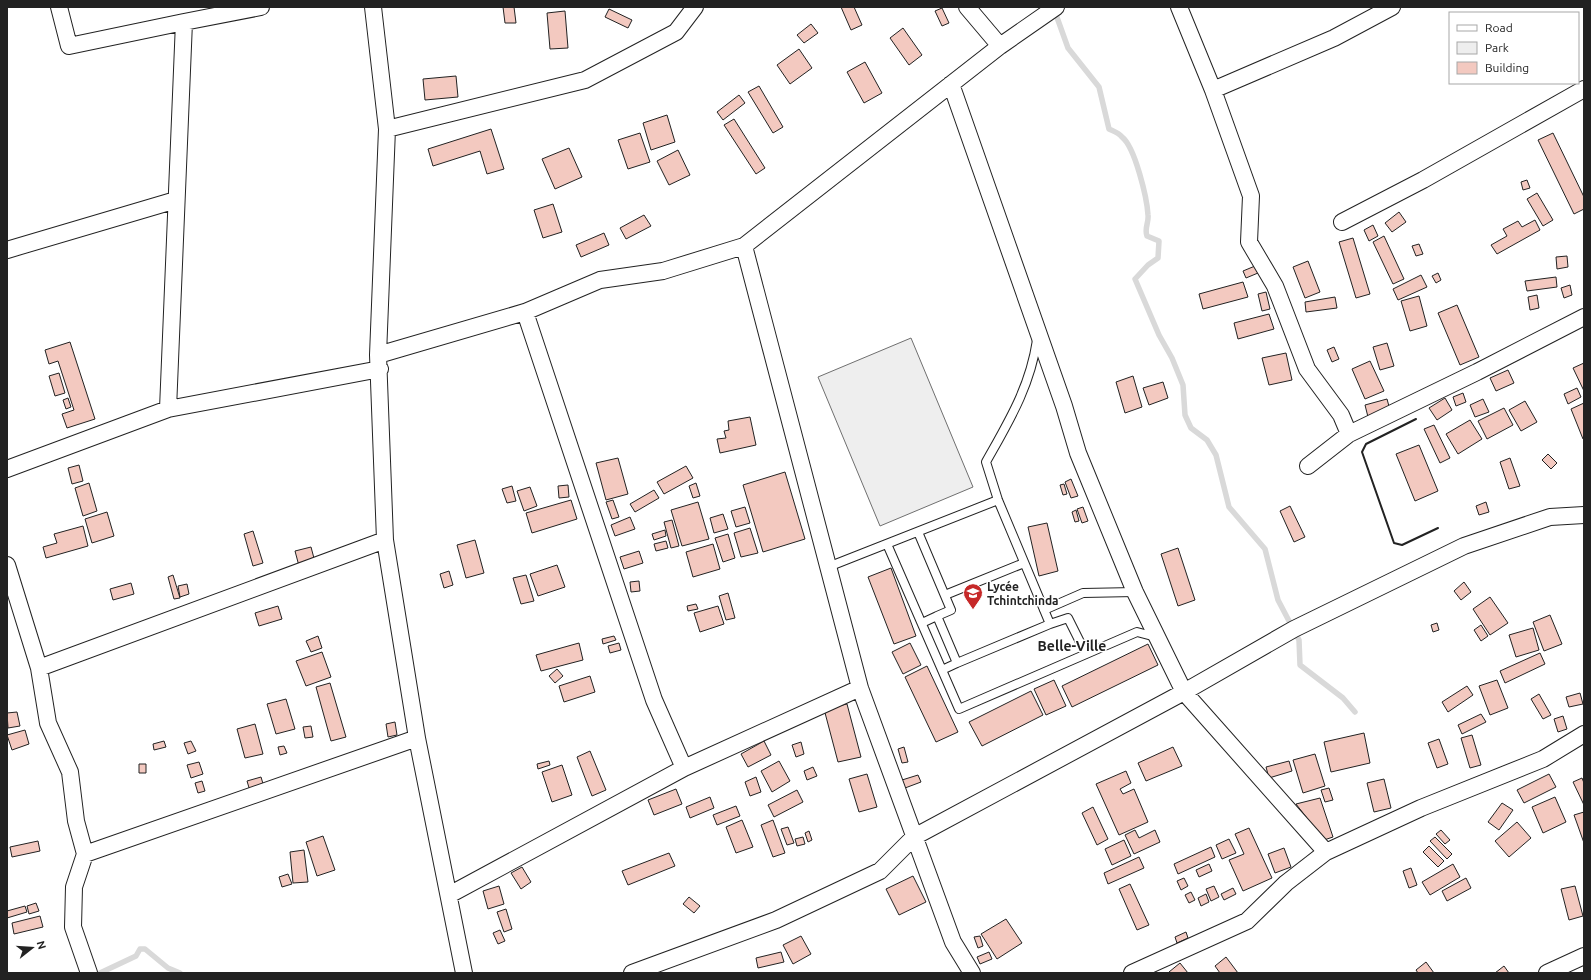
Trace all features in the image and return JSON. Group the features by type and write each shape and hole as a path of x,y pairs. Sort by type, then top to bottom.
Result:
{"street":[{"path":"59,7 69,46 261,7"},
{"path":"373,7 387,129 379,362 385,540 417,738 464,973"},
{"path":"387,129 585,80 676,32 695,7"},
{"path":"967,7 1000,46"},
{"path":"1179,7 1213,90 1251,196 1249,242 1275,286 1307,370 1341,415 1350,434"},
{"path":"1213,90 1334,38 1392,7"},
{"path":"7,469 168,409 379,362 525,312 600,280 663,271 744,246 1000,46 1050,11"},
{"path":"168,409 184,22"},
{"path":"951,84 1038,333 1078,453 1135,592 1156,637 1184,692 1326,852"},
{"path":"1342,222 1423,180 1584,89"},
{"path":"7,250 176,200"},
{"path":"744,246 860,688 953,942 972,973"},
{"path":"525,312 654,700 684,768"},
{"path":"1308,466 1350,434 1477,372 1584,317"},
{"path":"632,973 776,920 880,871 914,837 1184,692 1294,629 1464,546 1550,517 1584,515"},
{"path":"39,668 385,540"},
{"path":"7,565 39,668 48,723 70,772 76,821 85,854 74,887 73,927 89,973"},
{"path":"449,895 684,768 860,688"},
{"path":"1132,973 1247,921 1286,883 1326,852 1421,808 1543,758 1584,734"},
{"path":"85,854 417,738"},
{"path":"1547,973 1584,956"}],"lane":[{"path":"1038,333 1034,359 1019,403 986,462 998,500 1050,624"},
{"path":"828,567 998,500"},
{"path":"918,532 951,610 922,623"},
{"path":"887,544 959,709 1137,632 1156,637"},
{"path":"945,595 1024,563"},
{"path":"1044,610 1083,593 1135,592"},
{"path":"937,616 957,663"},
{"path":"942,670 1050,624 1068,618 1086,654"}],"green space":[{"path":"911,338 973,487 880,526 818,377"}],"building":[{"path":"503,7 514,7 516,23 505,23"},
{"path":"841,7 854,7 862,25 851,30"},
{"path":"942,8 949,23 942,26 935,11"},
{"path":"609,9 632,20 628,28 605,17"},
{"path":"565,11 568,48 550,49 547,13"},
{"path":"811,24 818,33 804,43 797,35"},
{"path":"903,28 922,55 909,65 890,38"},
{"path":"799,49 812,68 790,84 777,65"},
{"path":"865,62 882,93 864,103 847,72"},
{"path":"456,76 458,97 425,100 423,79"},
{"path":"759,86 783,127 773,133 748,92"},
{"path":"739,95 745,103 723,120 717,112"},
{"path":"667,115 675,142 651,150 643,123"},
{"path":"734,119 765,168 756,174 724,125"},
{"path":"491,129 504,169 487,174 480,151 433,166 428,149"},
{"path":"640,133 650,162 628,169 618,140"},
{"path":"1553,133 1584,197 1584,209 1574,214 1538,140"},
{"path":"569,148 582,177 555,189 542,159"},
{"path":"678,150 690,175 669,185 657,161"},
{"path":"1527,180 1530,188 1523,190 1521,182"},
{"path":"1537,193 1553,220 1543,226 1527,199"},
{"path":"553,204 562,232 543,238 534,210"},
{"path":"1399,212 1406,222 1392,232 1385,223"},
{"path":"644,215 651,226 626,239 620,228"},
{"path":"1535,220 1540,230 1497,254 1491,245 1507,236 1503,229 1518,221 1522,227"},
{"path":"1373,225 1378,236 1369,241 1364,230"},
{"path":"604,233 609,245 581,257 576,245"},
{"path":"1384,236 1404,279 1393,284 1373,242"},
{"path":"1353,238 1370,294 1356,298 1339,242"},
{"path":"1419,244 1423,254 1416,256 1412,246"},
{"path":"1567,256 1568,267 1557,269 1556,257"},
{"path":"1308,261 1320,292 1305,298 1293,267"},
{"path":"1255,266 1258,273 1246,278 1243,271"},
{"path":"1438,273 1441,280 1436,283 1432,276"},
{"path":"1421,275 1427,287 1398,300 1393,289"},
{"path":"1556,277 1557,287 1527,291 1525,281"},
{"path":"1243,282 1248,297 1203,309 1199,294"},
{"path":"1570,285 1572,295 1564,298 1561,288"},
{"path":"1266,292 1270,309 1262,311 1258,294"},
{"path":"1537,295 1539,308 1530,310 1528,297"},
{"path":"1419,296 1427,326 1410,331 1401,301"},
{"path":"1335,297 1337,308 1306,312 1305,302"},
{"path":"1457,305 1479,357 1460,365 1438,313"},
{"path":"1269,314 1274,329 1238,339 1234,323"},
{"path":"70,342 95,419 67,428 62,414 74,410 58,361 49,364 45,350"},
{"path":"1387,343 1394,366 1380,370 1373,347"},
{"path":"1334,347 1339,359 1332,362 1327,350"},
{"path":"1286,353 1292,380 1269,385 1262,358"},
{"path":"1370,361 1384,391 1365,399 1352,369"},
{"path":"1584,363 1584,391 1573,368"},
{"path":"1508,370 1514,383 1496,391 1490,378"},
{"path":"59,373 65,393 55,396 49,376"},
{"path":"1133,376 1142,407 1125,413 1116,382"},
{"path":"1163,382 1168,398 1149,405 1143,388"},
{"path":"1577,388 1581,397 1568,404 1564,394"},
{"path":"1463,393 1466,402 1456,406 1453,397"},
{"path":"68,398 71,407 66,409 63,400"},
{"path":"1445,398 1452,410 1437,420 1429,408"},
{"path":"1387,399 1390,410 1368,417 1365,405"},
{"path":"1483,399 1489,412 1475,417 1470,405"},
{"path":"1525,401 1537,422 1521,431 1509,410"},
{"path":"1584,403 1584,438 1583,439 1571,409"},
{"path":"1504,408 1513,425 1487,439 1478,421"},
{"path":"750,417 756,445 720,453 717,439 726,438 724,431 729,430 728,421"},
{"path":"1470,420 1482,439 1458,454 1446,434"},
{"path":"1434,425 1450,458 1440,463 1424,429"},
{"path":"1419,445 1438,491 1415,501 1396,454"},
{"path":"1548,454 1557,463 1551,469 1542,460"},
{"path":"618,458 628,494 606,500 596,463"},
{"path":"1510,458 1520,486 1509,489 1500,462"},
{"path":"79,465 83,481 72,484 68,468"},
{"path":"686,466 693,478 664,494 657,482"},
{"path":"785,472 805,539 763,552 743,485"},
{"path":"1071,479 1078,496 1071,498 1065,482"},
{"path":"89,483 97,511 83,516 75,488"},
{"path":"696,483 700,496 693,498 689,486"},
{"path":"1064,484 1067,494 1063,495 1060,485"},
{"path":"568,485 569,497 559,498 558,486"},
{"path":"512,486 516,501 507,503 502,489"},
{"path":"530,487 537,506 524,511 517,491"},
{"path":"654,490 659,498 635,512 630,504"},
{"path":"571,500 577,519 532,533 526,513"},
{"path":"613,500 619,517 612,519 606,502"},
{"path":"698,502 709,539 682,546 671,510"},
{"path":"1486,502 1489,512 1479,515 1476,506"},
{"path":"1290,506 1305,537 1294,542 1280,511"},
{"path":"745,507 750,523 736,527 731,511"},
{"path":"1083,507 1088,521 1082,523 1077,509"},
{"path":"1076,510 1079,521 1075,522 1072,512"},
{"path":"107,512 114,536 92,543 85,519"},
{"path":"723,514 728,529 714,533 710,518"},
{"path":"630,517 635,529 615,536 611,525"},
{"path":"672,520 679,546 671,548 664,522"},
{"path":"1047,523 1058,571 1039,576 1028,527"},
{"path":"83,526 88,546 46,558 43,547 57,543 54,534"},
{"path":"750,528 758,553 741,557 734,533"},
{"path":"665,530 666,536 654,540 652,534"},
{"path":"253,531 263,563 253,566 244,534"},
{"path":"728,534 735,558 723,562 715,538"},
{"path":"475,540 484,573 466,578 457,545"},
{"path":"666,541 668,548 656,551 654,544"},
{"path":"713,544 720,569 693,577 686,552"},
{"path":"311,547 315,562 299,566 295,551"},
{"path":"1178,548 1195,600 1178,606 1161,554"},
{"path":"639,551 643,563 624,569 620,557"},
{"path":"557,565 565,587 538,596 530,574"},
{"path":"891,568 916,636 894,644 868,577"},
{"path":"449,571 453,585 444,588 440,574"},
{"path":"173,575 180,598 174,599 168,577"},
{"path":"526,575 534,601 521,604 513,578"},
{"path":"639,581 640,591 631,592 630,582"},
{"path":"1464,582 1471,592 1461,600 1454,591"},
{"path":"131,583 134,594 113,600 110,589"},
{"path":"187,584 189,594 180,597 178,586"},
{"path":"728,593 735,618 726,620 719,596"},
{"path":"1490,597 1508,623 1490,635 1473,609"},
{"path":"696,604 698,609 688,611 687,606"},
{"path":"278,606 282,619 259,626 255,613"},
{"path":"718,606 724,624 700,632 694,613"},
{"path":"1550,615 1562,644 1544,651 1533,622"},
{"path":"1437,623 1439,630 1433,632 1431,625"},
{"path":"1481,625 1488,636 1481,641 1474,630"},
{"path":"1533,628 1539,650 1516,657 1509,635"},
{"path":"318,636 322,648 311,652 306,641"},
{"path":"614,636 616,640 603,644 602,639"},
{"path":"579,643 583,660 541,671 536,655"},
{"path":"619,643 621,650 610,653 608,646"},
{"path":"910,643 921,665 903,674 892,652"},
{"path":"1148,644 1158,665 1072,707 1062,686"},
{"path":"322,652 331,677 306,686 296,661"},
{"path":"1540,653 1545,664 1505,683 1500,671"},
{"path":"927,666 958,732 936,742 905,677"},
{"path":"557,669 563,676 555,683 549,676"},
{"path":"590,676 595,692 564,702 559,686"},
{"path":"1054,680 1066,706 1046,715 1034,689"},
{"path":"1497,680 1508,708 1490,715 1479,686"},
{"path":"330,683 346,737 331,741 316,687"},
{"path":"1467,686 1473,695 1448,712 1442,702"},
{"path":"1031,691 1043,715 982,746 969,722"},
{"path":"1580,693 1583,704 1569,707 1566,697"},
{"path":"1539,694 1551,715 1543,719 1531,699"},
{"path":"286,699 295,729 276,734 267,704"},
{"path":"847,704 861,757 838,762 824,709"},
{"path":"17,712 20,726 8,728 7,713"},
{"path":"1481,714 1486,722 1462,734 1458,725"},
{"path":"1563,716 1567,729 1558,732 1554,719"},
{"path":"395,722 397,735 388,737 386,724"},
{"path":"255,724 263,754 245,758 237,729"},
{"path":"311,726 313,737 305,738 303,727"},
{"path":"25,730 29,744 12,750 7,735"},
{"path":"1364,733 1370,763 1331,772 1324,742"},
{"path":"1472,735 1481,765 1470,768 1461,738"},
{"path":"1439,739 1448,764 1437,768 1428,743"},
{"path":"164,741 166,747 154,750 153,744"},
{"path":"191,741 196,751 188,754 184,743"},
{"path":"764,741 771,755 748,767 741,754"},
{"path":"801,742 804,754 796,757 792,745"},
{"path":"284,746 287,753 280,755 278,747"},
{"path":"904,747 908,762 902,763 898,749"},
{"path":"1173,747 1182,766 1146,781 1138,763"},
{"path":"590,751 606,790 592,796 577,757"},
{"path":"1315,754 1325,786 1303,793 1293,760"},
{"path":"549,761 550,765 538,769 537,764"},
{"path":"779,761 790,781 772,792 761,771"},
{"path":"1289,761 1292,771 1269,778 1266,767"},
{"path":"199,762 203,774 191,778 187,765"},
{"path":"139,764 146,764 146,773 139,773"},
{"path":"562,765 572,795 552,802 542,772"},
{"path":"813,767 817,776 807,780 804,771"},
{"path":"1126,771 1131,783 1120,789 1123,794 1134,789 1148,822 1119,835 1096,784"},
{"path":"867,774 877,807 859,812 849,779"},
{"path":"1549,774 1556,787 1524,803 1517,790"},
{"path":"918,775 921,782 905,788 902,780"},
{"path":"261,777 264,787 250,791 247,781"},
{"path":"756,777 761,792 750,796 745,782"},
{"path":"1582,778 1584,783 1584,805 1573,782"},
{"path":"1384,779 1391,808 1374,812 1367,783"},
{"path":"202,781 205,791 198,793 195,783"},
{"path":"1329,788 1333,800 1325,802 1321,790"},
{"path":"676,789 682,804 654,815 648,800"},
{"path":"797,790 803,802 774,817 768,805"},
{"path":"710,797 714,808 690,818 686,807"},
{"path":"1555,797 1566,822 1543,833 1532,807"},
{"path":"1320,798 1333,837 1324,840 1296,804"},
{"path":"1502,803 1513,810 1499,830 1488,822"},
{"path":"736,806 740,816 717,825 713,815"},
{"path":"1093,807 1108,839 1097,845 1082,813"},
{"path":"1584,812 1584,843 1574,815"},
{"path":"742,820 753,847 736,853 726,827"},
{"path":"773,820 785,853 773,857 761,825"},
{"path":"1517,822 1531,838 1509,857 1495,841"},
{"path":"788,827 794,843 787,845 781,829"},
{"path":"1249,828 1272,878 1243,891 1229,860 1244,854 1235,834"},
{"path":"1135,830 1139,838 1155,830 1160,842 1134,854 1125,835"},
{"path":"1441,830 1450,840 1445,844 1436,834"},
{"path":"809,831 812,840 808,842 805,833"},
{"path":"323,836 335,870 317,876 306,842"},
{"path":"803,837 805,844 797,846 795,839"},
{"path":"1435,837 1452,854 1447,859 1430,841"},
{"path":"1229,839 1236,853 1222,859 1216,845"},
{"path":"1124,840 1131,856 1112,865 1105,849"},
{"path":"38,841 40,851 12,857 10,847"},
{"path":"1429,846 1444,861 1438,867 1423,852"},
{"path":"1211,847 1215,857 1178,874 1174,864"},
{"path":"1284,848 1291,867 1275,873 1268,854"},
{"path":"304,850 308,882 293,883 290,852"},
{"path":"669,853 675,866 628,885 622,871"},
{"path":"1139,857 1144,868 1108,884 1104,873"},
{"path":"1209,864 1212,871 1199,877 1196,870"},
{"path":"1453,864 1460,877 1430,895 1422,882"},
{"path":"522,867 531,882 521,889 511,873"},
{"path":"1411,868 1417,885 1409,888 1403,871"},
{"path":"288,874 292,884 282,887 279,877"},
{"path":"913,876 926,902 899,915 886,889"},
{"path":"1184,878 1188,886 1181,890 1177,881"},
{"path":"1466,878 1471,888 1447,901 1442,891"},
{"path":"1130,884 1149,925 1137,930 1119,889"},
{"path":"499,886 504,904 488,909 483,891"},
{"path":"1214,886 1219,897 1211,901 1206,889"},
{"path":"1575,886 1583,916 1569,920 1561,889"},
{"path":"1233,888 1236,894 1224,900 1221,894"},
{"path":"1191,892 1195,900 1189,903 1185,895"},
{"path":"1206,894 1209,902 1201,906 1198,898"},
{"path":"689,897 700,906 694,913 683,904"},
{"path":"36,903 39,911 29,914 27,906"},
{"path":"25,906 27,912 7,918 7,911"},
{"path":"506,909 512,929 504,932 497,912"},
{"path":"40,916 43,927 14,934 12,923"},
{"path":"1006,919 1022,943 997,959 981,934"},
{"path":"500,930 505,941 498,944 493,933"},
{"path":"1186,932 1188,938 1177,943 1175,937"},
{"path":"801,936 811,954 793,964 783,945"},
{"path":"980,936 983,946 978,948 974,937"},
{"path":"781,952 784,962 758,968 756,958"},
{"path":"989,952 992,959 980,964 977,957"},
{"path":"1226,957 1238,973 1220,973 1215,966"},
{"path":"1426,962 1434,973 1418,973 1416,970"},
{"path":"1180,963 1188,973 1169,972"},
{"path":"1504,966 1509,973 1495,973"}],"waterway":[{"path":"1054,9 1068,48 1099,87 1109,129 1119,134 1127,143 1140,173 1147,207 1147,236 1159,241 1158,258 1148,265 1135,279 1159,335 1172,358 1183,385 1185,415 1191,428 1207,440 1216,455 1229,507 1265,549 1278,600 1299,640 1300,665 1343,698 1355,712"},
{"path":"100,973 136,956 140,949 145,949 168,968 180,973"}],"wall":[{"path":"1416,419 1366,444 1362,452 1394,543 1402,545 1438,528"}],"place":[{"name":"Lycée Tchintchinda","path":"973,610"}],"district":[{"name":"Belle-Ville","path":"1072,646"}]}
